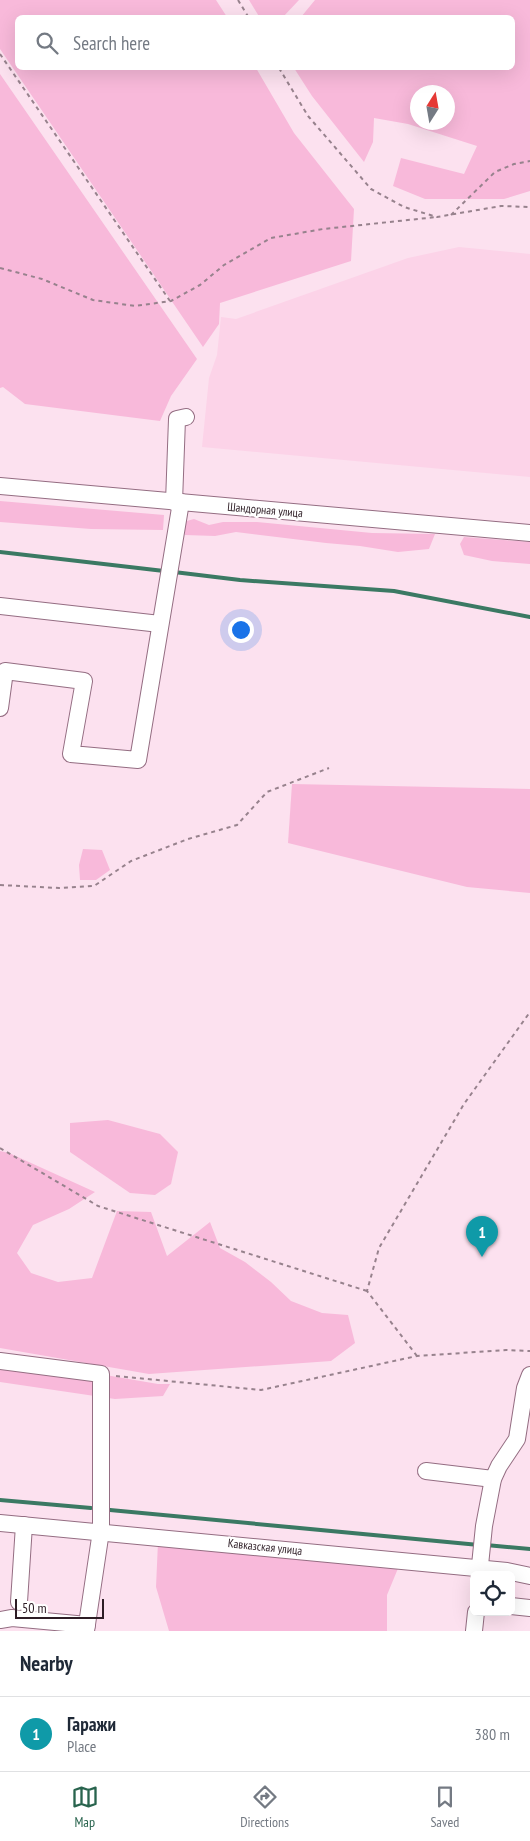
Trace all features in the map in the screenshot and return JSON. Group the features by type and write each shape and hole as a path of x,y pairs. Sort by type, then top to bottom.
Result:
{"street":[{"path":"0,708 5,671 84,681 71,754 138,760 177,502 177,420 186,417"},
{"name":"Шандорная улица","path":"0,486 530,533"},
{"path":"0,606 160,624"},
{"path":"0,1361 101,1374 100,1531 87,1628 12,1618 0,1620"},
{"path":"516,1438 525,1388 530,1374"},
{"path":"480,1567 484,1526 492,1479 516,1438 530,1421"},
{"path":"426,1471 492,1479"},
{"name":"Кавказская улица","path":"0,1523 480,1567 530,1576"},
{"path":"19,1602 24,1525"},
{"path":"515,1606 530,1608"},
{"path":"474,1631 476,1616"}],"path":[{"path":"238,0 247,15"},
{"path":"0,54 171,301"},
{"path":"280,70 308,116 371,189 404,207 437,217"},
{"path":"452,215 495,172 514,164 530,161"},
{"path":"0,268 42,279 93,300 135,306 171,301 200,285 224,265 271,238 323,229 452,215 501,206 530,207"},
{"path":"0,886 58,888 94,886 131,861 188,839 237,825 267,792 329,768"},
{"path":"367,1290 379,1248 464,1104 530,1012"},
{"path":"0,1148 98,1206 367,1290 417,1356"},
{"path":"101,1374 261,1390 417,1356 506,1350 530,1351"}],"shaded area":[{"path":"0,0 216,0 226,15 15,15 15,70 257,70 294,133 354,209 351,261 220,303 219,324 203,347 0,49"},
{"path":"249,0 299,0 285,15 258,15"},
{"path":"315,0 530,0 530,191 504,199 425,199 393,186 401,158 464,174 477,146 427,130 455,130 455,85 410,85 410,125 374,118 373,142 364,162 312,96 295,70 515,70 515,15 303,15"},
{"path":"0,74 197,359 171,396 160,421 25,404 3,387 0,388"},
{"path":"459,247 530,254 530,477 202,447 209,378 217,355 221,317 236,319 408,258"},
{"path":"0,501 164,515 163,530 91,529 0,522"},
{"path":"194,519 209,525 223,522 257,522 372,533 435,534 429,549 398,552 236,532 215,536 185,535 183,522"},
{"path":"464,537 530,542 530,564 492,561 464,555 460,544"},
{"path":"292,784 530,789 530,893 467,887 288,843"},
{"path":"83,849 102,850 110,870 96,880 80,880 79,865"},
{"path":"108,1120 160,1134 178,1152 171,1184 155,1195 130,1193 70,1152 70,1123"},
{"path":"0,1151 9,1153 95,1192 69,1209 33,1225 17,1253 31,1273 58,1282 92,1278 117,1211 151,1212 167,1256 210,1222 220,1248 245,1262 271,1282 291,1301 322,1313 348,1315 355,1343 331,1361 149,1374 0,1348"},
{"path":"0,1357 158,1384 170,1384 163,1396 115,1399 0,1382"},
{"path":"158,1542 399,1566 387,1595 387,1631 169,1631 156,1587"}],"waterway":[{"path":"0,552 164,571"},
{"path":"174,572 240,580 394,591 530,617"},
{"path":"0,1500 91,1508"},
{"path":"110,1510 479,1545"},
{"path":"486,1545 530,1549"}],"place":[{"name":"Гаражи","path":"482,1257"}]}
